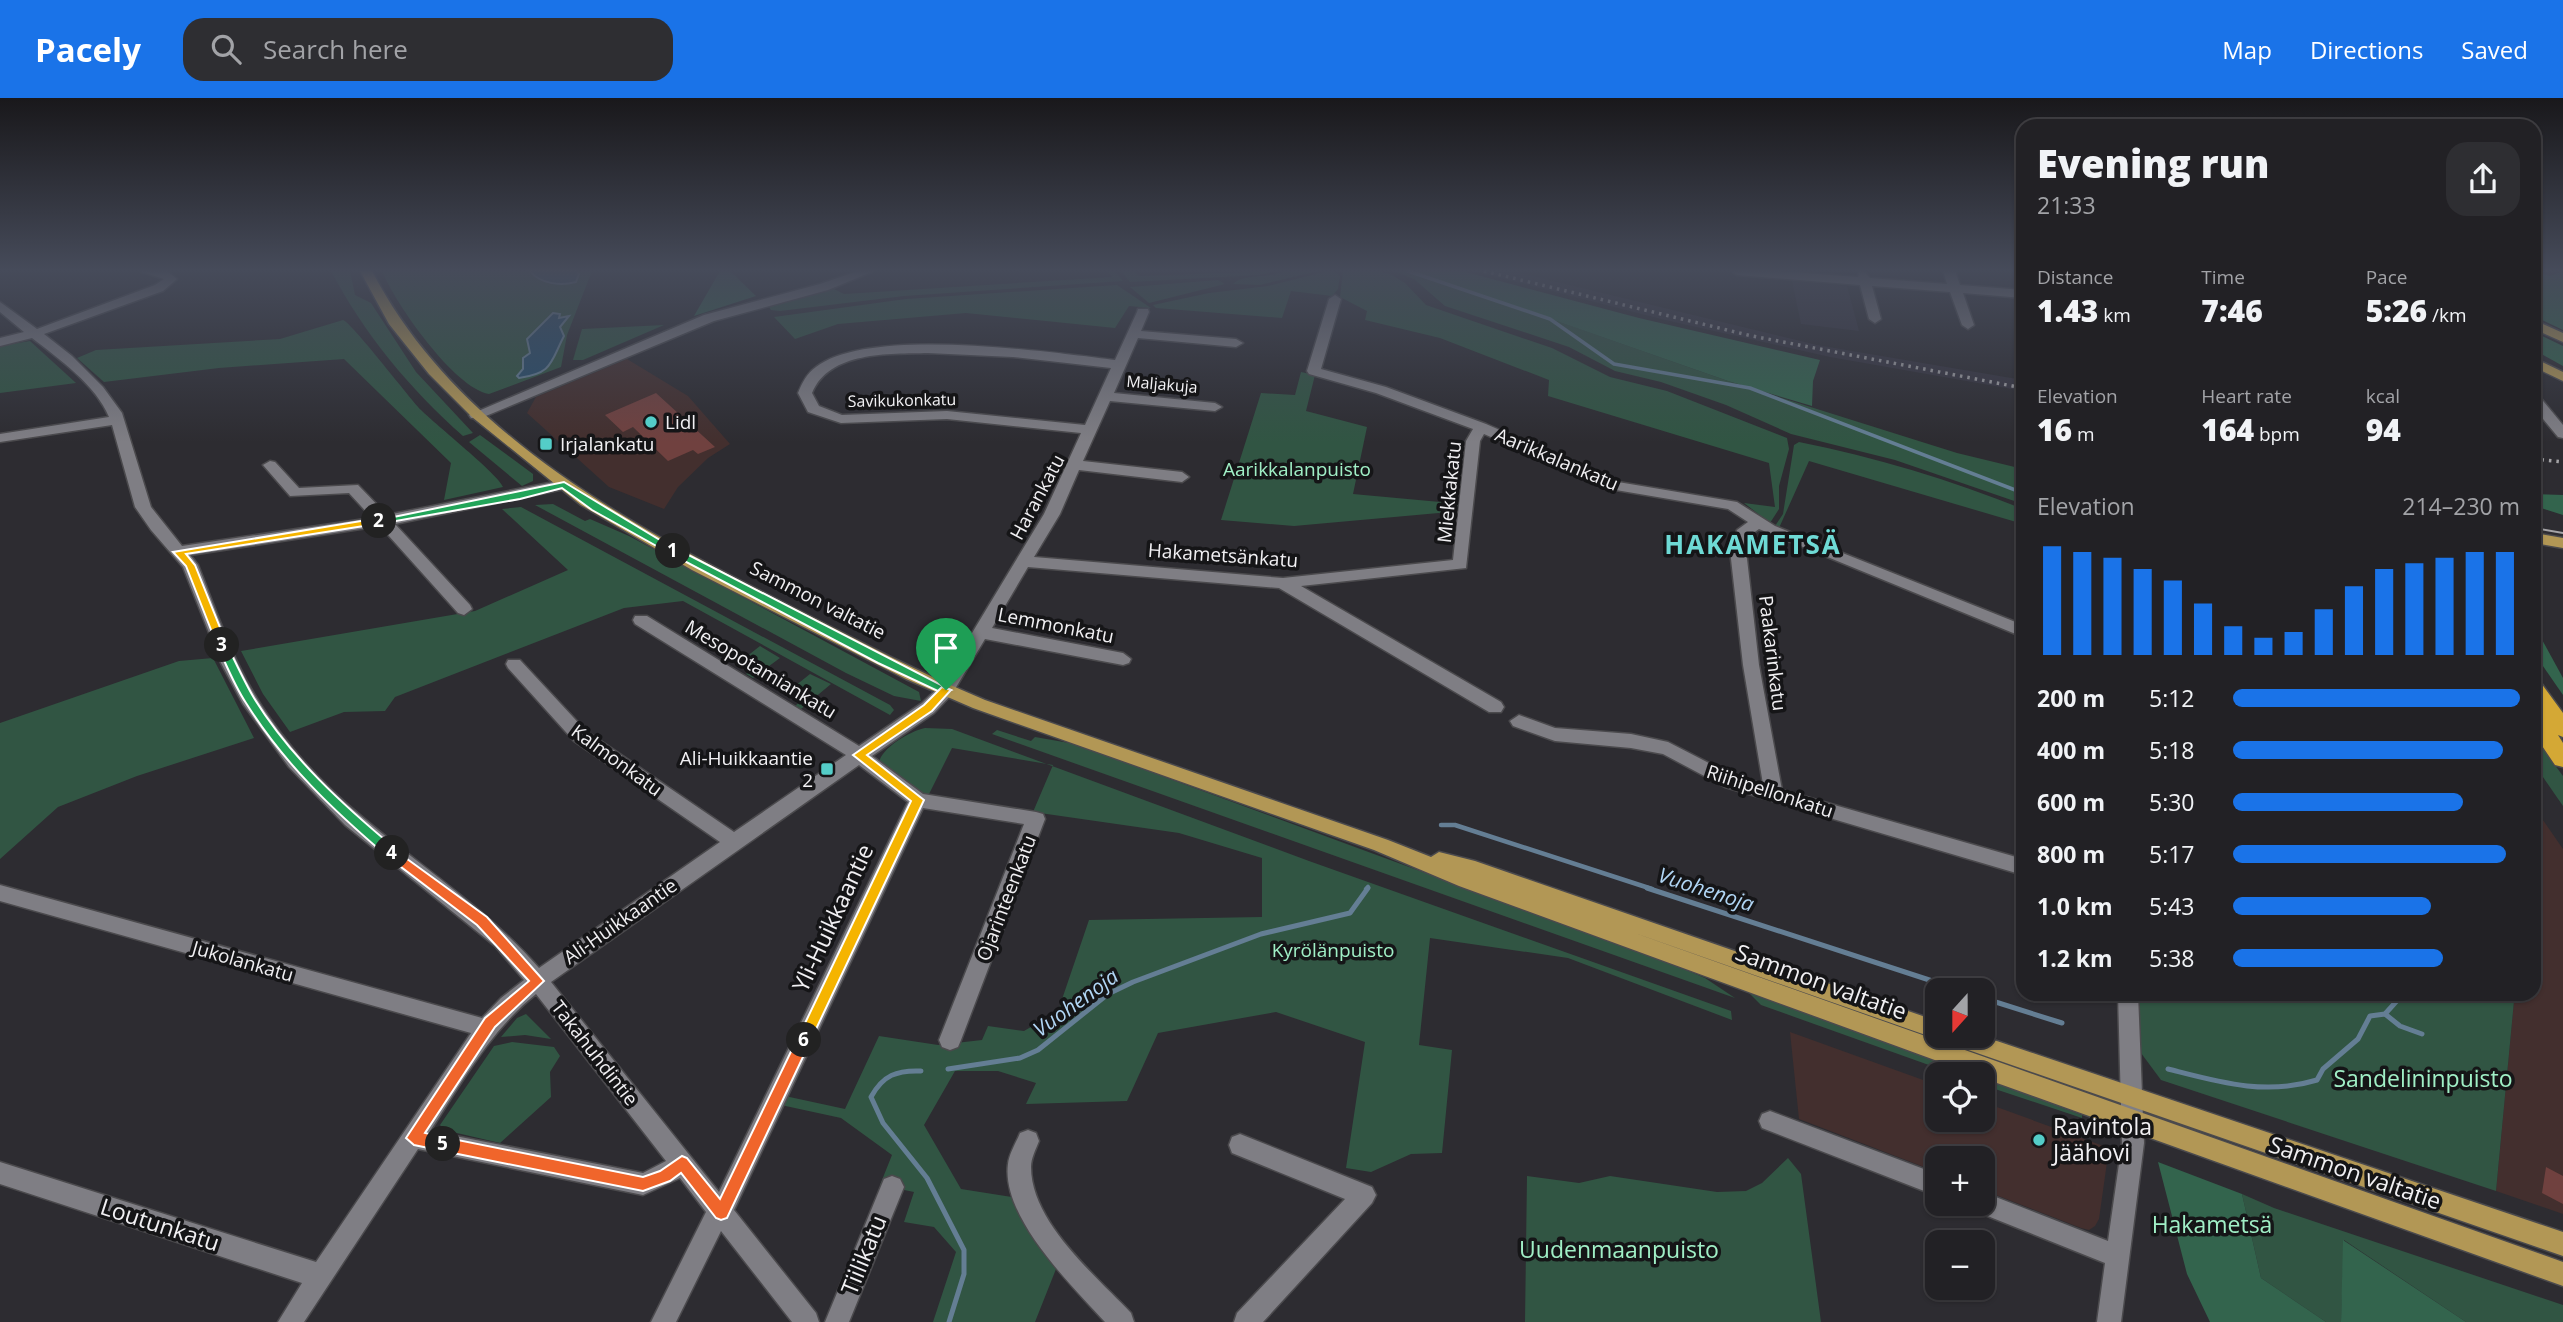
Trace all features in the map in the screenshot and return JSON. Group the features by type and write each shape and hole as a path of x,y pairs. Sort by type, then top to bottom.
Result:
{"highway":[{"path":"2541,698 2563,729"},
{"path":"2541,728 2563,759"}],"main road":[{"name":"Sammon valtatie","path":"398,328 407,342 476,415 564,485 612,517 701,567 946,690 1381,845 1492,890 2134,1123 2563,1274"},
{"path":"2543,328 2563,338"},
{"path":"2541,366 2563,377"},
{"path":"2541,539 2563,543"},
{"name":"Sammon valtatie","path":"1381,845 1475,869 1925,1026"},
{"name":"Sammon valtatie","path":"1990,1048 2563,1244"}],"street":[{"name":"Takahuhdintie","path":"28,328 98,390 118,420 142,506 156,527 190,565 229,663 249,700 295,762 358,825 482,921 538,981 807,1322"},
{"path":"0,342 51,328"},
{"path":"476,415 685,328"},
{"name":"Harankatu","path":"946,690 1024,561 1076,465 1136,328"},
{"name":"Aarikkalankatu","path":"1327,328 1314,371 1381,390 1481,426 1615,486 1732,505 1742,509 1757,523 2016,628"},
{"path":"1134,334 1236,343"},
{"name":"Savikukonkatu","path":"1092,430 947,415 841,419 813,409 805,393 810,380 827,365 876,353 973,350 1120,365"},
{"name":"Maljakuja","path":"1106,396 1215,407"},
{"path":"2541,407 2563,434"},
{"path":"0,438 118,420"},
{"name":"Miekkakatu","path":"1460,564 1473,441 1481,426"},
{"path":"270,465 295,493 353,488 464,609"},
{"path":"1076,465 1182,477"},
{"path":"178,552 383,520 520,496 564,485"},
{"name":"Paakarinkatu","path":"1757,523 1742,534 1738,550 1751,665 1774,796"},
{"name":"Hakametsänkatu","path":"1024,561 1283,583 1460,564"},
{"path":"1283,583 1495,707"},
{"name":"Mesopotamiankatu","path":"641,620 859,755"},
{"name":"Lemmonkatu","path":"981,632 1123,659"},
{"name":"Kalmonkatu","path":"514,664 562,719 593,747 733,842"},
{"name":"Ali-Huikkaantie","path":"290,1322 486,1028 508,1004 733,842 928,708 946,690"},
{"name":"Riihipellonkatu","path":"1518,721 1543,733 1668,749 1703,770 1774,796 2016,865"},
{"name":"Ojarinteenkatu","path":"859,755 918,800 1036,819 950,1040"},
{"name":"Yli-Huikkaantie","path":"663,1322 710,1226 721,1213 918,800"},
{"name":"Jukolankatu","path":"0,893 486,1028"},
{"path":"2109,1322 2134,1123 2129,1073 2128,1001"},
{"path":"1770,1121 1925,1180"},
{"path":"414,1138 643,1184 665,1176 682,1163"},
{"path":"1028,1141 1021,1153 1018,1173 1031,1214 1046,1236 1122,1322"},
{"path":"1240,1145 1364,1195 1245,1322"},
{"name":"Loutunkatu","path":"0,1172 321,1276"},
{"name":"Tiilikatu","path":"836,1322 892,1187"},
{"path":"1995,1208 2116,1255"}],"shaded area":[{"path":"1701,328 1747,328 1817,345 2016,379 2016,390 1830,357"},
{"path":"1835,328 1858,328 1859,331"},
{"path":"627,359 688,396 730,444 708,458 678,487 664,509 609,487 527,413 536,397"},
{"path":"2541,817 2563,849 2563,1214 2496,1191 2514,1001 2541,1001"},
{"path":"1790,1032 1925,1081 1925,1132 1995,1132 1995,1106 2109,1148 2099,1219 2089,1230 1995,1195 1995,1146 1925,1146 1925,1167 1799,1119"}],"green space":[{"path":"316,328 352,328 421,410 479,461 503,487 444,500 451,463 344,359 219,368 104,382 77,358 96,350 280,339"},
{"path":"366,328 387,328 416,372 473,433 463,436 406,380"},
{"path":"417,328 570,328 561,367 489,394 459,377"},
{"path":"657,328 583,360 573,360 582,329"},
{"path":"785,328 826,328 795,339"},
{"path":"1399,328 1494,328 1552,348 1610,377 1667,391 1787,438 1789,449 1779,486 1779,509 1770,523 1744,503 1775,507 1769,463 1548,396 1549,380 1440,338"},
{"path":"1512,328 1577,328 1728,381 1957,453 2016,467 2016,502 1895,460 1791,434 1726,405 1661,382 1615,371 1569,347"},
{"path":"1577,328 1683,328 1820,360 1813,381 1812,406 1728,381"},
{"path":"2541,335 2563,346 2563,366 2541,354"},
{"path":"30,341 76,383 0,393 0,346"},
{"name":"Aarikkalanpuisto","path":"1301,372 1315,375 1306,411 1367,427 1353,494 1462,504 1461,511 1294,526 1221,520 1261,393 1295,395"},
{"path":"480,435 533,474 533,481 522,486 469,442"},
{"path":"1799,442 1884,462 1996,498 2016,506 2016,522 1809,461 1779,528 1775,526 1783,514 1794,445"},
{"path":"2541,494 2563,495 2563,515 2541,508"},
{"path":"553,504 585,521 590,519 629,536 919,692 921,701 894,696 846,673 535,505"},
{"path":"521,507 890,705 894,710 890,715 683,601 624,608 395,697 385,711 344,712 290,732 263,694 241,651 475,611 568,570 502,509"},
{"path":"2541,638 2563,678 2563,695 2541,663"},
{"path":"760,646 780,658 753,678 746,674 758,664 746,657"},
{"path":"213,658 254,738 137,776 58,807 0,859 0,723 179,661"},
{"path":"810,674 831,684 801,709 795,706 808,695 795,686"},
{"path":"925,728 952,729 1046,764 952,748 928,796 879,763 885,752 897,741"},
{"path":"997,730 1031,741 1035,737 1075,744 1670,963 1705,978 1735,998 992,734"},
{"path":"2541,746 2563,776 2563,806 2541,774"},
{"name":"Kyrölänpuisto","path":"1053,766 1309,861 1731,1011 1732,1020 1568,958 1430,938 1419,1045 1452,1050 1442,1153 1411,1154 1371,1172 1346,1168 1365,1042 1276,1012 1158,1033 1127,1101 1026,1104 1036,1083 998,1071 955,1071 924,1125 961,1189 1018,1198 1058,1264 1035,1322 933,1322 956,1252 934,1227 904,1222 914,1192 880,1185 892,1155 841,1118 781,1105 785,1096 845,1109 879,1036 938,1045 982,1040 988,1026 1024,1031 1058,1011 1089,920 1262,917 1262,858 1179,833 1033,812"},
{"path":"1749,993 1940,1062 1925,1064 1761,1005"},
{"name":"Sandelininpuisto","path":"2139,1001 2514,1001 2496,1191 2161,1080 2141,1053"},
{"path":"526,1014 551,1039 525,1035 501,1037 517,1018"},
{"path":"512,1042 554,1047 560,1056 550,1072 551,1097 500,1143 444,1130 440,1125 494,1046"},
{"path":"1995,1082 2082,1115 2082,1118 1995,1089"},
{"name":"Uudenmaanpuisto","path":"1788,1158 1801,1174 1821,1322 1525,1322 1527,1176 1579,1183 1610,1176 1717,1192 1746,1191 1762,1183"},
{"name":"Hakametsä","path":"2158,1162 2242,1194 2261,1278 2326,1322 2210,1322 2187,1274"},
{"path":"2242,1194 2274,1208 2563,1305 2563,1322 2466,1322 2344,1240 2341,1322 2326,1322 2261,1278"},
{"path":"2343,1240 2466,1322 2341,1322"}],"water":[{"path":"538,328 560,328 564,336 553,360 544,370 519,378 517,376 523,369 523,358 530,353 527,339"}],"building":[{"name":"Lidl","path":"656,393 715,447 698,454 693,450 668,461 633,427 623,432 605,415"},
{"path":"2546,1167 2563,1176 2563,1204 2542,1193"}],"waterway":[{"path":"1563,328 1614,364 1750,388 2016,490"},
{"name":"Vuohenoja","path":"1441,825 1455,825 1652,889"},
{"name":"Vuohenoja","path":"948,1069 1020,1058 1038,1050 1108,994 1261,934 1350,913 1368,888"},
{"name":"Vuohenoja","path":"1647,888 1925,979"},
{"name":"Vuohenoja","path":"2385,1014 2397,1001"},
{"name":"Vuohenoja","path":"1995,1002 2062,1023"},
{"name":"Vuohenoja","path":"2168,1069 2242,1085 2298,1085 2317,1080 2323,1069 2358,1039 2370,1016 2385,1014"},
{"path":"2385,1014 2400,1026 2422,1034"},
{"name":"Vuohenoja","path":"921,1071 892,1075 880,1084 871,1097 883,1123 927,1178 964,1250 964,1274 949,1322"}],"tram line":[{"path":"2541,529 2563,533"}],"railway":[{"path":"1720,328 2016,387"},
{"path":"2541,460 2563,462"}],"place":[{"name":"Lidl","path":"651,422"},
{"name":"Irjalankatu","path":"546,444"},
{"name":"Ali-Huikkaantie 2","path":"827,769"},
{"name":"Ravintola Jäähovi","path":"2039,1140"}],"district":[{"name":"HAKAMETSÄ","path":"1753,545"}],"route":[{"path":"564,485 612,517 701,567 946,690 928,708 859,755 918,800 721,1213 682,1163 665,1176 643,1184 414,1138 486,1028 508,1004 538,981 482,921 397,858 314,785 249,700 229,663 190,565 178,552 383,520 520,496 564,485"}]}
